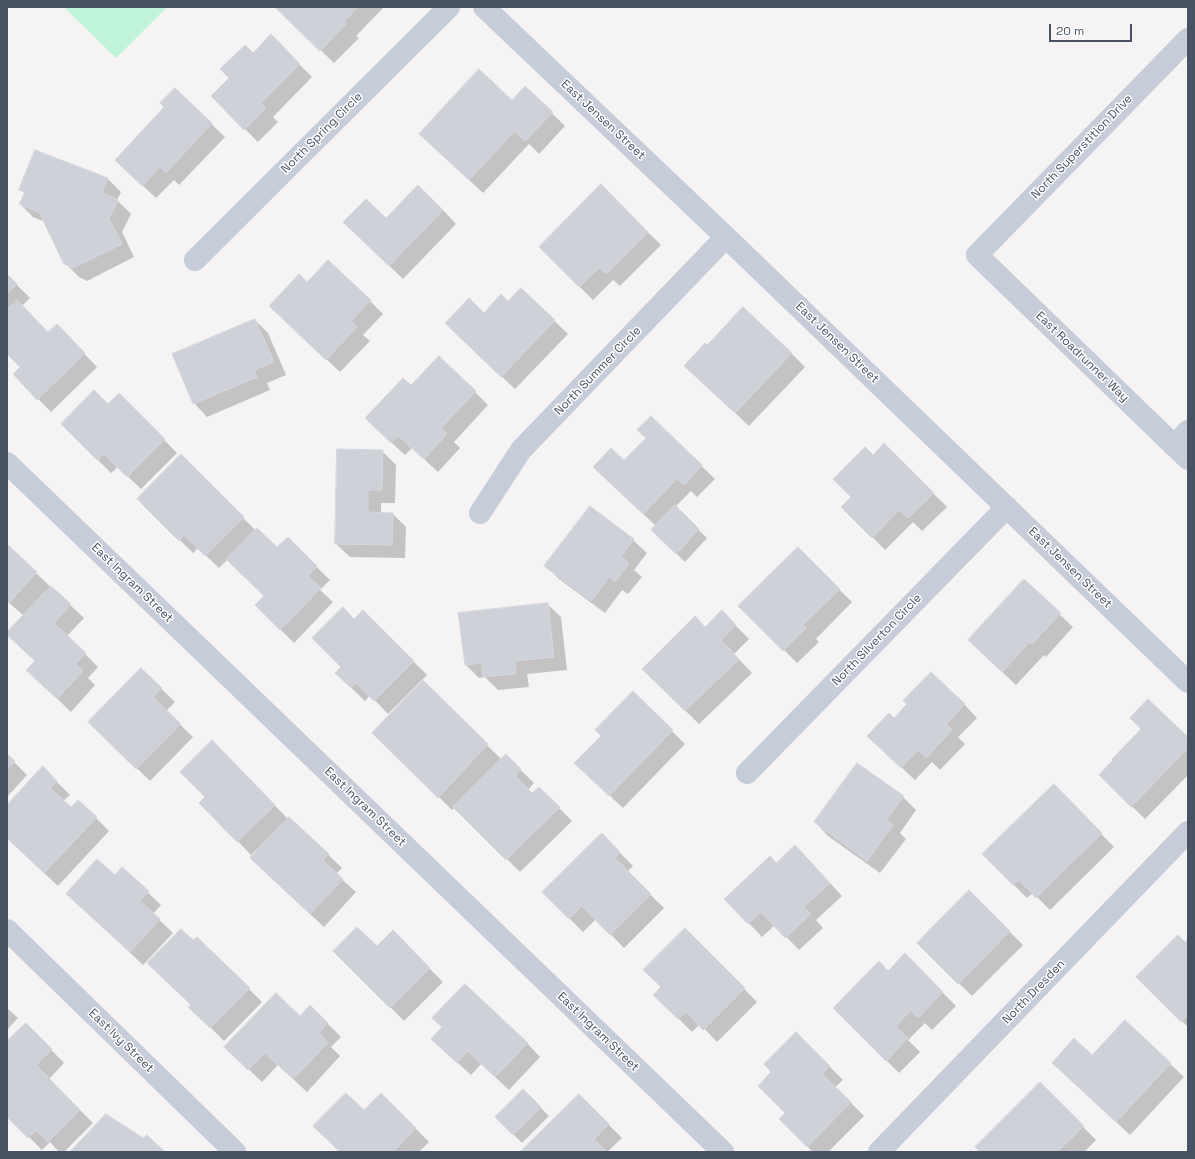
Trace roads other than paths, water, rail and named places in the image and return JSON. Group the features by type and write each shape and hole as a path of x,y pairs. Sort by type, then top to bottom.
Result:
{"street":[{"name":"North Spring Circle","path":"196,260 449,7"},
{"name":"East Jensen Street","path":"484,7 726,237 1188,682"},
{"name":"North Superstition Drive","path":"977,255 1188,39"},
{"name":"North Summer Circle","path":"480,513 521,450 726,237"},
{"name":"East Roadrunner Way","path":"977,255 1183,445"},
{"name":"East Ingram Street","path":"7,463 723,1152"},
{"name":"North Silverton Circle","path":"747,772 1007,507"},
{"name":"North Dresden","path":"879,1152 1188,832"},
{"name":"East Ivy Street","path":"7,930 235,1152"}]}
